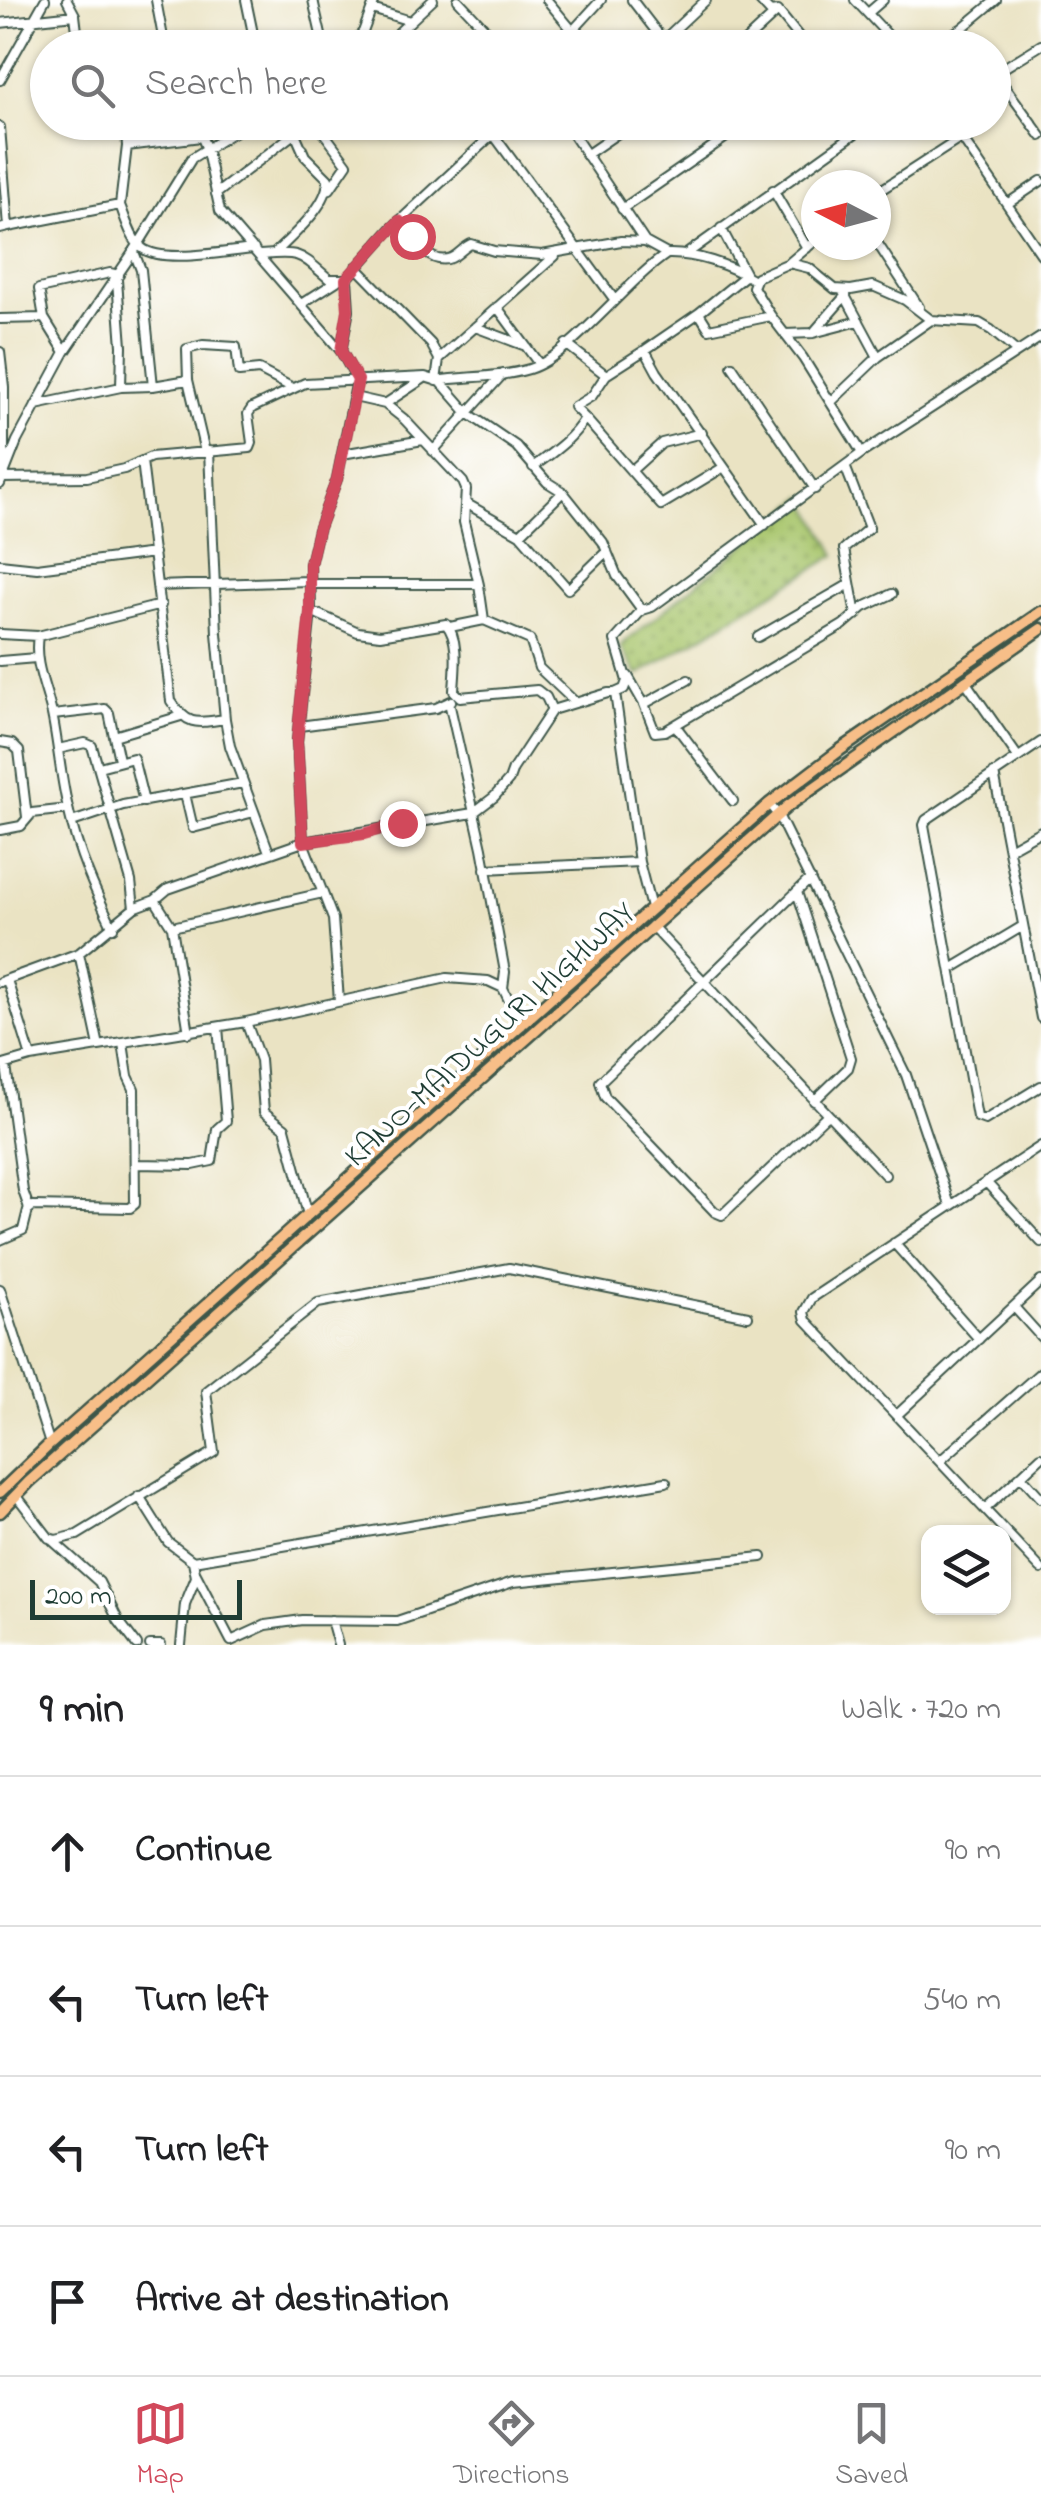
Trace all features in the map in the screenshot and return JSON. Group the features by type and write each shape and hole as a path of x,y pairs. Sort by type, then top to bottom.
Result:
{"highway":[{"name":"KANO-MAIDUGURI HIGHWAY","path":"1,1489 769,804 840,750 1041,612"},
{"name":"KANO-MAIDUGURI HIGHWAY","path":"0,1512 778,815 1041,629"}],"street":[{"path":"0,80 45,0"},
{"path":"67,0 77,30"},
{"path":"156,0 162,30"},
{"path":"246,0 252,30"},
{"path":"313,0 318,30"},
{"path":"384,0 388,14"},
{"path":"401,30 433,0"},
{"path":"458,0 486,30"},
{"path":"547,0 574,29 602,0"},
{"path":"632,0 656,30"},
{"path":"679,30 706,0"},
{"path":"759,0 770,12 778,12"},
{"path":"855,0 884,30"},
{"path":"868,13 883,0"},
{"path":"959,30 996,0"},
{"path":"364,30 373,4 410,21"},
{"path":"758,30 778,12"},
{"path":"778,12 793,30"},
{"path":"0,23 75,14"},
{"path":"1011,64 1041,45"},
{"path":"1011,96 1041,136"},
{"path":"0,127 4,228 120,205"},
{"path":"127,140 120,205 141,270 153,386"},
{"path":"128,146 177,140"},
{"path":"202,140 220,211 341,351 358,380 337,479 318,530 308,582 310,612 298,726 303,842 333,919 339,1001"},
{"path":"1,480 65,352 192,158 218,140"},
{"path":"216,194 290,140"},
{"path":"297,140 306,156 328,179 327,193"},
{"path":"276,253 347,164 329,140"},
{"path":"300,304 342,280 487,140"},
{"path":"497,140 614,299"},
{"path":"576,140 645,242 666,254 685,255 750,278"},
{"path":"586,155 608,140"},
{"path":"622,210 722,140"},
{"path":"685,255 846,140"},
{"path":"891,183 958,140"},
{"path":"962,140 1041,254"},
{"path":"1007,204 1041,181"},
{"path":"774,190 801,239"},
{"path":"399,221 436,259 453,257 472,244 542,256 621,241 645,242"},
{"path":"721,228 771,316 862,453"},
{"path":"136,249 157,254 256,252 303,256 329,279 342,280"},
{"path":"439,359 559,252"},
{"path":"724,467 661,505 574,407 592,396 606,375 750,278 789,263 801,252"},
{"path":"1,480 87,478 151,457 250,448 248,414 252,408 305,384 436,380 503,374 539,364 566,344 644,269 666,254"},
{"path":"889,260 928,317"},
{"path":"789,263 809,268 826,284 846,292 873,286 893,292 928,317 979,324 1017,352"},
{"path":"356,267 431,344 439,359 436,380"},
{"path":"65,352 44,318 38,289 110,273 118,276"},
{"path":"118,276 121,387"},
{"path":"341,351 348,310 342,280"},
{"path":"846,292 878,357"},
{"path":"813,332 846,292"},
{"path":"497,308 539,364"},
{"path":"700,313 710,330 771,316"},
{"path":"831,402 928,317"},
{"path":"0,319 44,318"},
{"path":"785,334 859,322"},
{"path":"475,327 525,346"},
{"path":"31,1057 4,982 79,953 134,908 155,900 168,889 268,852 303,842 474,813 509,780 552,710 624,689 627,681 615,640 642,610 652,607 862,453 1041,336"},
{"path":"566,344 606,375"},
{"path":"268,852 230,746 225,719 207,451 188,380 187,349 216,345 236,348 240,372 259,370 292,388"},
{"path":"645,350 656,372 765,525"},
{"path":"0,352 4,387 1,480"},
{"path":"732,366 815,489"},
{"path":"433,450 503,374"},
{"path":"385,404 426,378"},
{"path":"36,405 121,387 188,380"},
{"path":"436,380 450,388 469,414 498,432 547,482 563,492 604,542 617,576 642,610"},
{"path":"354,397 385,404 462,482 467,504 464,522 484,620"},
{"path":"533,466 569,440 585,418"},
{"path":"631,471 662,443 702,433"},
{"path":"342,454 423,440"},
{"path":"142,461 171,701 181,716 195,723 225,719"},
{"path":"845,466 869,528 844,548 856,615"},
{"path":"520,534 563,492"},
{"path":"467,504 520,534 568,589 607,551"},
{"path":"0,564 37,568 154,553"},
{"path":"157,586 308,582 479,585"},
{"path":"758,637 850,584"},
{"path":"624,667 655,732 674,726 892,594"},
{"path":"0,634 38,636 160,605"},
{"path":"310,612 358,632 380,635 484,620 530,640 540,668 574,701"},
{"path":"450,626 455,656 454,692 460,697"},
{"path":"38,636 36,658 53,715 68,810 94,890 113,928"},
{"path":"0,661 36,658"},
{"path":"644,704 688,680"},
{"path":"965,682 1018,758"},
{"path":"298,726 423,710 460,697 537,690 552,710"},
{"path":"616,693 639,862 651,908"},
{"path":"449,702 486,869 504,972 503,988 520,1026"},
{"path":"53,715 105,710 110,713 119,760"},
{"path":"114,736 181,716"},
{"path":"674,726 733,801"},
{"path":"0,742 12,744 19,751 28,816"},
{"path":"1041,742 924,822 978,1117 984,1120 1041,1086"},
{"path":"58,750 84,743 92,746 131,881 134,908"},
{"path":"99,767 132,758 144,802"},
{"path":"994,774 1038,981 1041,1018"},
{"path":"72,822 144,802 243,783"},
{"path":"184,794 193,828 254,812"},
{"path":"769,804 778,815 906,1075 950,1205"},
{"path":"0,830 20,826 28,816 68,810"},
{"path":"1008,850 1041,831"},
{"path":"486,869 639,862"},
{"path":"810,879 600,1082 605,1097 722,1214 827,1115"},
{"path":"172,927 323,892"},
{"path":"797,892 850,1058 848,1068 814,1101"},
{"path":"155,900 172,927 189,1033"},
{"path":"652,926 886,1176"},
{"path":"951,970 1024,926"},
{"path":"79,953 99,1046"},
{"path":"0,1240 22,1230 30,1208 23,1191 3,1066 31,1057 218,1028 448,978 488,981 503,988"},
{"path":"246,1022 260,1060 264,1112 285,1128 308,1214"},
{"path":"136,1164 193,1165 212,1161 217,1128 226,1121 218,1028"},
{"path":"30,1208 49,1204 133,1207 134,1089 123,1043"},
{"path":"1041,1146 812,1298 804,1312 806,1320 1041,1569"},
{"path":"986,1182 1041,1242"},
{"path":"894,1243 979,1339"},
{"path":"49,1538 78,1535 214,1452 206,1391 318,1303 509,1268 748,1316"},
{"path":"898,1414 1041,1281"},
{"path":"0,1289 50,1444"},
{"path":"1014,1307 1041,1337"},
{"path":"941,1460 1041,1372"},
{"path":"986,1508 1041,1457"},
{"path":"1021,1476 1041,1498"},
{"path":"193,1561 666,1482"},
{"path":"16,1495 49,1538 99,1582 118,1620 137,1645"},
{"path":"139,1496 168,1542 193,1561 230,1641 266,1625 302,1620 397,1621 513,1582 762,1557"},
{"path":"181,1645 184,1604 196,1574"},
{"path":"331,1620 338,1645"},
{"path":"150,1645 161,1645"}],"green space":[{"path":"804,497 836,555 638,675 620,646"}],"route":[{"path":"402,823 364,834 303,842 297,741 310,612 310,564 337,479 358,380 341,351 348,310 346,279 399,221 412,236"}]}
